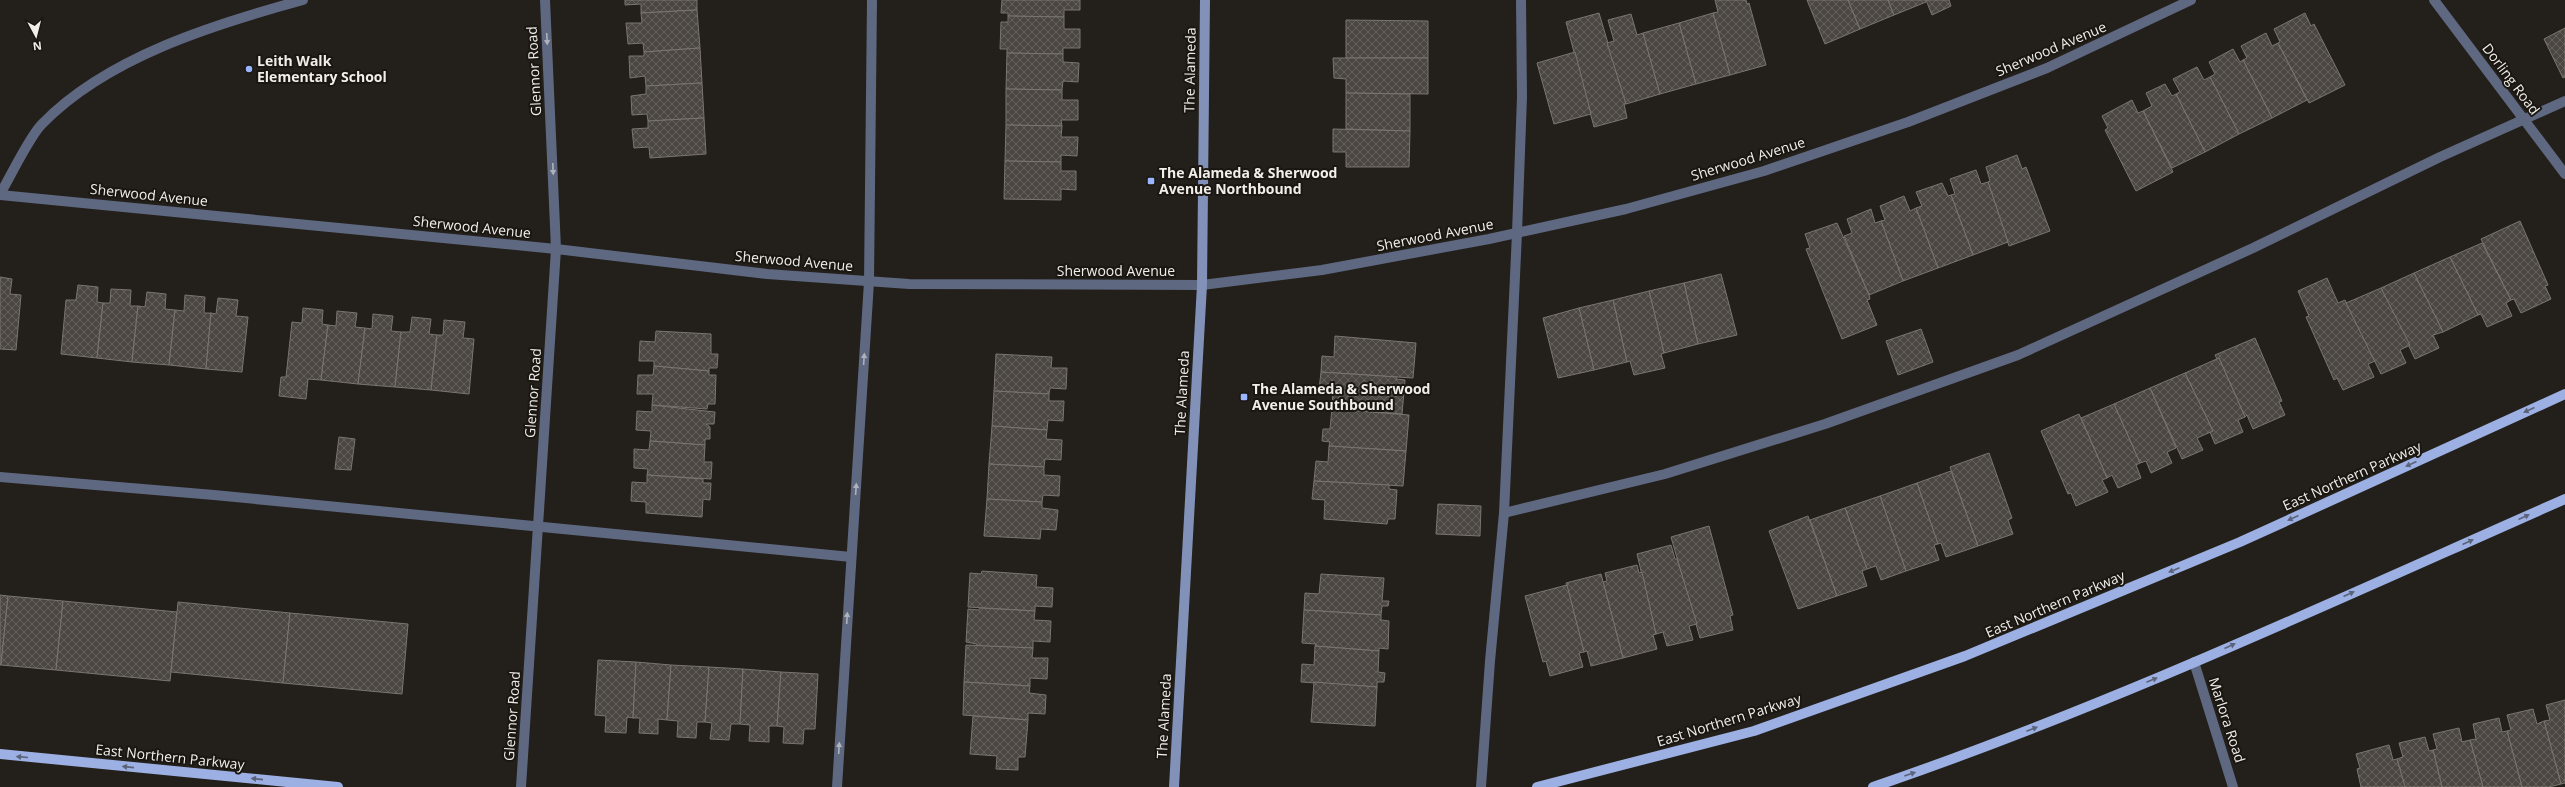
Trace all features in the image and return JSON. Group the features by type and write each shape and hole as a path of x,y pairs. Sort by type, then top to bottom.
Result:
{"main road":[{"name":"The Alameda","path":"1174,787 1202,284 1205,0"},
{"name":"East Northern Parkway","path":"1537,787 1754,731 1965,656 2240,542 2565,394"},
{"path":"1873,787 1968,755 2194,662 2565,499"},
{"name":"East Northern Parkway","path":"0,754 338,787"}],"street":[{"path":"0,194 41,125 73,96 107,73 181,40 262,11 302,0"},
{"name":"Glennor Road","path":"521,787 556,249 545,0"},
{"path":"837,787 869,282 872,0"},
{"path":"1481,787 1490,661 1504,513 1518,233 1522,97 1521,0"},
{"name":"Sherwood Avenue","path":"0,194 556,249 624,259 767,274 869,282 909,284 1202,284 1322,270 1518,233 1626,209 1764,171 1901,125 2047,68 2192,0"},
{"name":"Dorling Road","path":"2434,0 2565,174"},
{"path":"1504,513 1672,471 1825,424 2018,355 2253,248 2440,157 2525,121 2565,101"},
{"path":"0,477 214,495 851,557"},
{"name":"Marlora Road","path":"2194,662 2233,787"}],"building":[{"path":"625,0 697,0 697,10 641,13 641,4 625,5"},
{"path":"1002,0 1080,0 1080,10 1064,10 1064,17 1008,16 1008,13 1001,13"},
{"path":"1715,0 1746,0 1747,4 1749,3 1766,65 1730,75 1713,13 1718,12"},
{"path":"1807,0 1848,0 1860,29 1825,44"},
{"path":"1848,0 1888,0 1894,15 1860,29"},
{"path":"1888,0 1926,0 1926,2 1894,15"},
{"path":"1926,0 1949,0 1951,6 1932,15"},
{"path":"697,10 700,48 644,52 643,43 628,44 626,23 642,23 641,13"},
{"path":"1599,13 1626,104 1624,104 1627,118 1594,127 1566,22"},
{"path":"1713,13 1730,75 1696,84 1679,23"},
{"path":"2305,13 2311,26 2314,24 2345,85 2309,103 2278,43 2280,42 2274,29"},
{"path":"1631,14 1637,35 1643,33 1660,94 1626,104 1607,43 1614,41 1608,20"},
{"path":"1008,16 1064,17 1064,29 1080,29 1080,48 1063,48 1063,54 1007,53 1007,49 1000,49 1001,22 1008,22"},
{"path":"1346,20 1428,21 1428,58 1346,58"},
{"path":"1679,23 1696,84 1660,94 1643,33"},
{"path":"2565,28 2565,77 2563,78 2544,39"},
{"path":"2266,33 2272,46 2278,43 2307,100 2272,118 2243,60 2247,58 2241,46"},
{"path":"700,48 702,83 646,86 645,76 630,78 629,56 644,56 644,52"},
{"path":"2233,49 2240,62 2243,60 2272,118 2239,134 2210,77 2215,74 2209,62"},
{"path":"1575,52 1591,114 1554,124 1537,63"},
{"path":"1007,53 1063,54 1063,62 1079,63 1078,82 1063,81 1062,90 1006,89"},
{"path":"1333,58 1428,58 1428,94 1346,93 1346,79 1334,78"},
{"path":"2197,67 2204,80 2210,77 2239,134 2205,152 2176,94 2180,92 2173,79"},
{"path":"702,83 704,118 648,121 647,114 632,115 631,96 646,94 646,86"},
{"path":"2165,84 2172,96 2176,94 2205,152 2172,168 2143,111 2152,106 2146,93"},
{"path":"1006,89 1062,90 1062,100 1078,100 1078,120 1061,120 1062,126 1006,125"},
{"path":"1346,93 1410,94 1410,131 1346,129"},
{"path":"2132,100 2138,113 2143,111 2173,172 2136,191 2105,130 2108,128 2102,116"},
{"path":"704,118 706,154 650,158 649,147 634,148 632,129 648,128 648,121"},
{"path":"1006,125 1062,126 1061,137 1078,137 1077,156 1061,155 1061,162 1005,161"},
{"path":"1333,129 1410,131 1409,167 1346,167 1346,152 1333,152"},
{"path":"2017,155 2022,169 2026,167 2050,231 2009,246 1988,182 1990,181 1986,167"},
{"path":"1005,161 1061,162 1061,171 1076,171 1076,190 1061,189 1061,200 1004,199"},
{"path":"1976,170 1981,184 1988,182 2008,242 1973,255 1951,195 1955,194 1950,179"},
{"path":"1942,183 1948,196 1951,195 1973,255 1938,268 1916,208 1922,206 1916,192"},
{"path":"1904,196 1910,211 1916,208 1938,268 1903,281 1881,221 1885,220 1880,206"},
{"path":"1871,209 1875,223 1881,221 1903,281 1869,295 1844,236 1852,233 1847,219"},
{"path":"2520,221 2548,285 2545,286 2551,299 2521,313 2514,299 2511,300 2481,239"},
{"path":"1837,223 1869,295 1870,299 1867,300 1877,325 1842,339 1806,249 1810,248 1805,234"},
{"path":"2482,243 2511,300 2506,303 2512,316 2487,327 2481,314 2478,315 2450,257"},
{"path":"2450,257 2478,315 2443,332 2414,273"},
{"path":"2414,273 2443,332 2433,335 2439,348 2415,359 2381,288"},
{"path":"1721,274 1737,335 1698,344 1684,283"},
{"path":"0,277 12,279 10,294 21,295 16,350 0,349"},
{"path":"2327,278 2338,303 2345,300 2375,361 2368,364 2374,377 2343,390 2337,378 2334,380 2306,317 2309,316 2298,291"},
{"path":"1684,283 1698,344 1664,353 1649,291"},
{"path":"78,285 98,287 97,302 103,303 97,358 61,354 66,300 76,300"},
{"path":"2381,288 2410,345 2400,350 2406,363 2381,374 2346,303"},
{"path":"111,289 131,290 130,306 138,306 132,362 97,358 103,303 110,303"},
{"path":"1649,291 1664,353 1661,354 1665,368 1634,375 1630,361 1627,362 1613,300"},
{"path":"147,292 166,294 165,309 175,310 169,365 132,362 138,306 145,307"},
{"path":"185,295 205,297 204,313 211,313 206,369 169,365 175,310 184,311"},
{"path":"218,298 238,300 236,316 248,317 242,372 206,369 211,313 216,314"},
{"path":"1613,300 1627,362 1594,370 1579,308"},
{"path":"303,308 323,310 322,324 328,325 321,380 308,379 306,399 279,396 281,377 286,377 292,322 302,323"},
{"path":"1579,308 1594,370 1558,378 1543,318"},
{"path":"337,311 357,313 355,327 365,328 358,384 321,380 328,325 336,326"},
{"path":"373,314 393,316 391,331 401,332 395,387 358,384 365,328 372,329"},
{"path":"412,317 431,319 429,334 437,335 431,390 395,387 401,332 410,332"},
{"path":"444,320 465,322 463,338 474,339 469,394 431,390 437,335 443,335"},
{"path":"1921,329 1933,362 1898,375 1886,341"},
{"path":"656,331 711,334 711,354 718,354 717,368 709,368 709,371 654,366 654,361 639,361 640,341 655,342"},
{"path":"1335,336 1416,343 1413,378 1321,372 1322,356 1334,357"},
{"path":"2255,338 2282,401 2279,402 2285,415 2253,429 2247,415 2245,417 2219,358 2217,359 2215,355"},
{"path":"996,354 1052,357 1051,368 1067,368 1066,389 1050,388 1049,394 994,391"},
{"path":"2219,358 2245,417 2238,420 2243,432 2215,444 2210,432 2213,431 2185,373"},
{"path":"654,366 709,371 709,375 716,375 715,404 708,404 707,409 652,405 653,394 637,394 638,375 653,375"},
{"path":"1321,372 1397,377 1396,379 1405,380 1402,414 1332,409 1333,391 1319,390"},
{"path":"2185,373 2213,431 2197,438 2203,450 2182,459 2150,388"},
{"path":"2150,388 2176,448 2167,452 2172,463 2151,473 2146,461 2140,463 2114,404"},
{"path":"994,391 1049,394 1049,401 1064,401 1063,421 1048,420 1047,430 992,426"},
{"path":"2114,404 2140,463 2136,465 2141,478 2118,488 2112,475 2107,478 2081,418"},
{"path":"652,405 715,412 714,424 706,424 710,427 710,439 705,439 705,445 650,441 651,431 636,430 637,411 652,412"},
{"path":"1332,409 1409,415 1406,451 1329,446 1330,442 1322,441 1323,429 1330,429"},
{"path":"2079,414 2107,478 2102,480 2108,492 2076,506 2071,493 2068,494 2041,431"},
{"path":"992,426 1047,430 1046,439 1062,440 1061,460 1045,459 1044,467 989,464"},
{"path":"339,437 355,439 351,470 335,469"},
{"path":"650,441 705,445 704,462 712,462 711,479 647,475 648,469 634,468 634,449 649,450"},
{"path":"1329,446 1406,451 1403,486 1314,481 1316,461 1328,462"},
{"path":"1989,453 2012,518 2008,520 2013,534 1978,546 1950,467"},
{"path":"989,464 1044,467 1044,475 1060,476 1059,496 1043,495 1042,502 987,499"},
{"path":"1951,471 1978,546 1946,557 1941,543 1938,544 1917,483"},
{"path":"647,475 703,479 703,483 711,483 710,500 703,499 702,517 646,513 646,502 631,501 632,482 647,483"},
{"path":"1314,481 1389,485 1389,489 1397,490 1395,519 1388,519 1387,524 1324,519 1325,500 1312,499"},
{"path":"1917,483 1938,544 1934,545 1939,560 1906,571 1880,496"},
{"path":"1880,496 1906,571 1881,580 1876,566 1867,569 1845,508"},
{"path":"987,499 1042,502 1042,508 1058,510 1056,530 1041,529 1040,539 984,536"},
{"path":"1438,504 1481,506 1480,536 1436,534"},
{"path":"1845,508 1867,569 1862,571 1867,586 1837,596 1810,520"},
{"path":"1808,516 1837,596 1798,609 1769,531"},
{"path":"1709,526 1733,615 1730,616 1733,630 1700,638 1671,537"},
{"path":"1671,545 1675,559 1677,559 1697,624 1689,626 1693,640 1667,646 1663,632 1656,634 1637,554"},
{"path":"1637,565 1639,573 1642,572 1656,634 1653,635 1657,649 1623,658 1603,582 1607,581 1605,573"},
{"path":"982,571 1037,575 1036,587 1053,588 1052,607 1035,606 1035,611 968,607 970,573 981,574"},
{"path":"1321,574 1384,578 1382,601 1389,601 1388,606 1382,606 1381,615 1304,610 1305,593 1319,594"},
{"path":"1601,574 1623,658 1591,666 1587,651 1584,652 1566,583"},
{"path":"1567,585 1584,652 1579,653 1583,667 1550,676 1546,661 1543,662 1525,596"},
{"path":"0,595 8,596 1,665 0,665"},
{"path":"8,596 63,601 56,670 1,665"},
{"path":"63,601 177,612 170,681 56,670"},
{"path":"178,602 290,613 283,683 171,672"},
{"path":"980,608 1035,611 1034,620 1051,621 1050,642 1033,641 1033,648 977,646 977,644 966,642 968,609 979,610"},
{"path":"1304,610 1381,615 1381,620 1389,621 1388,649 1379,648 1379,651 1315,646 1316,644 1302,643"},
{"path":"290,613 408,624 402,694 283,683"},
{"path":"966,645 1033,648 1032,658 1048,658 1047,679 1030,678 1030,686 964,682"},
{"path":"1315,646 1379,651 1378,672 1385,673 1384,682 1377,682 1377,687 1301,682 1302,664 1314,665"},
{"path":"598,660 636,662 633,718 627,717 626,733 605,732 606,716 595,715"},
{"path":"636,662 671,665 667,720 658,719 658,734 639,733 640,718 633,718"},
{"path":"671,665 709,667 705,722 697,722 696,738 677,737 678,721 667,720"},
{"path":"709,667 743,669 740,724 731,724 729,740 710,739 712,723 705,722"},
{"path":"743,669 781,672 777,726 769,726 769,742 749,741 750,725 740,724"},
{"path":"781,672 818,674 815,729 804,729 803,744 783,743 784,727 777,726"},
{"path":"964,682 1030,686 1029,693 1046,695 1045,714 1028,713 1028,720 963,715"},
{"path":"1314,682 1377,687 1375,726 1311,722"},
{"path":"2565,700 2565,783 2561,784 2544,721 2550,720 2546,705"},
{"path":"2533,709 2537,724 2544,721 2561,784 2549,787 2522,787 2507,731 2511,730 2507,715"},
{"path":"973,716 1028,720 1025,757 1018,757 1018,770 996,769 997,756 970,754"},
{"path":"2499,718 2502,732 2507,731 2522,787 2483,787 2470,740 2476,739 2473,724"},
{"path":"2459,728 2462,742 2470,740 2483,787 2442,787 2433,750 2437,749 2433,734"},
{"path":"2425,737 2429,751 2433,750 2442,787 2405,787 2397,759 2403,757 2399,743"},
{"path":"2389,745 2393,760 2397,759 2405,787 2361,787 2357,769 2360,768 2356,754"}],"place":[{"name":"Leith Walk Elementary School","path":"249,69"},
{"name":"The Alameda & Sherwood Avenue Northbound","path":"1151,181"},
{"name":"The Alameda & Sherwood Avenue Southbound","path":"1244,397"}]}
